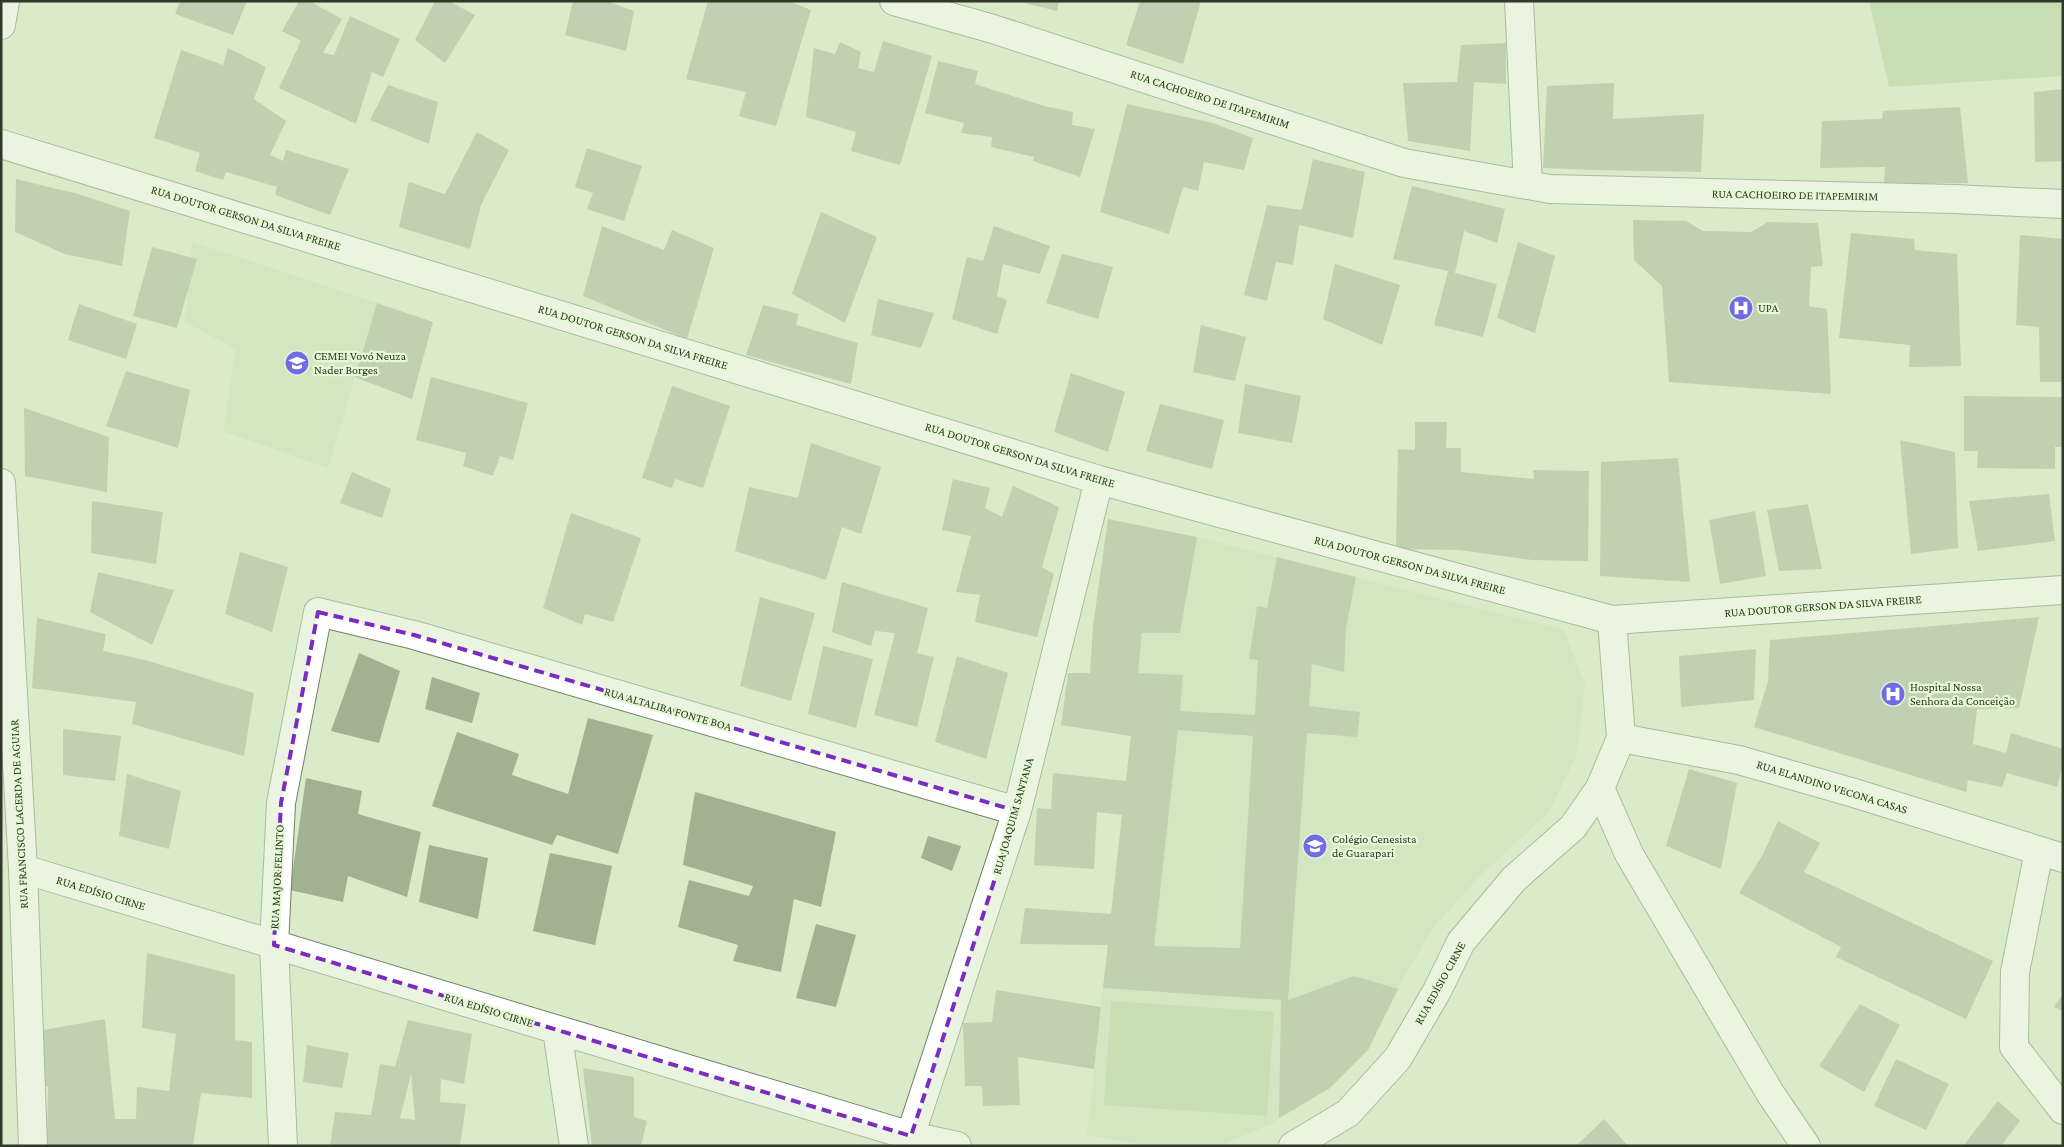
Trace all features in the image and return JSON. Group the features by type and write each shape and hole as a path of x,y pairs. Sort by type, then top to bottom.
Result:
{"street":[{"path":"1,25 5,1"},
{"name":"RUA CACHOEIRO DE ITAPEMIRIM","path":"894,1 993,29 1404,163 1550,189 1954,199 2063,204"},
{"path":"1519,1 1528,184"},
{"name":"RUA DOUTOR GERSON DA SILVA FREIRE","path":"1,144 1099,480 1612,620 2063,590"},
{"name":"RUA JOAQUIM SANTANA","path":"909,1141 1017,811 1099,480"},
{"name":"RUA FRANCISCO LACERDA DE AGUIAR","path":"1,483 23,869 33,1146"},
{"name":"RUA ALTALIBA FONTE BOA","path":"318,612 414,635 1017,811"},
{"name":"RUA MAJOR FELINTO","path":"283,1146 274,945 281,803 318,612"},
{"name":"RUA EDÍSIO CIRNE","path":"1292,1146 1348,1113 1398,1058 1437,991 1461,942 1514,879 1573,827 1600,788 1621,738 1612,620"},
{"name":"RUA ELANDINO VECONA CASAS","path":"1621,738 1739,760 1854,793 2051,855 2015,972 2014,1047 2063,1110"},
{"path":"1600,788 1628,854 1770,1093 1806,1146"},
{"name":"RUA EDÍSIO CIRNE","path":"23,869 556,1030 909,1141 957,1146"},
{"path":"556,1030 574,1146"}],"highlighted area":[{"path":"318,612 414,635 1017,811 911,1136 274,945 281,803"}],"shaded area":[{"path":"1869,1 2063,1 2063,76 1889,87"},
{"name":"CEMEI Vovó Neuza Nader Borges","path":"192,242 377,303 328,468 223,431 236,349 185,322"},
{"name":"Colégio Cenesista de Guarapari","path":"1197,537 1564,630 1585,684 1577,754 1549,812 1479,877 1433,928 1402,980 1368,1050 1330,1088 1273,1123 1219,1146 1151,1146 1087,1135 1142,633 1180,633"},
{"path":"1111,1001 1274,1012 1267,1116 1104,1105"}],"building":[{"path":"180,1 247,1 233,35 175,14"},
{"path":"299,1 309,1 342,19 323,53 334,55 350,16 400,39 383,77 372,72 356,124 279,88 301,41 282,31"},
{"path":"435,1 449,1 475,15 445,63 415,40"},
{"path":"573,1 606,1 634,11 626,51 565,35"},
{"path":"708,1 789,1 811,10 776,126 739,116 746,92 686,79"},
{"path":"1017,1 1059,1 1057,11"},
{"path":"1140,1 1201,1 1183,64 1126,45"},
{"path":"883,41 932,56 900,165 851,151 856,132 806,117 814,48 835,54 840,42 861,52 858,68 874,72"},
{"path":"1506,43 1506,84 1474,82 1470,151 1408,141 1403,83 1457,82 1461,45"},
{"path":"228,48 266,67 254,99 286,121 270,155 283,161 286,150 349,169 330,215 275,195 277,187 226,172 223,180 195,171 200,153 154,138 181,50 223,65"},
{"path":"938,61 978,71 975,84 1044,106 1073,112 1072,125 1095,129 1080,177 1033,161 1034,157 991,147 992,137 961,133 964,123 925,113"},
{"path":"1614,83 1613,119 1704,114 1701,172 1543,168 1547,86"},
{"path":"388,85 438,102 429,144 370,120"},
{"path":"2063,89 2063,161 2035,162 2034,92"},
{"path":"1127,104 1213,123 1253,138 1244,170 1204,162 1198,191 1183,187 1169,234 1100,212"},
{"path":"1960,107 1968,183 1884,184 1885,167 1820,168 1822,121 1882,119 1883,111"},
{"path":"477,132 509,150 481,205 470,249 399,227 409,182 445,194"},
{"path":"587,148 642,166 624,221 587,209 593,193 575,187"},
{"path":"1313,159 1365,172 1353,238 1299,225 1293,265 1276,262 1267,301 1244,295 1267,205 1302,210"},
{"path":"16,179 78,194 130,211 122,266 65,254 15,232"},
{"path":"1412,186 1505,209 1497,243 1464,231 1455,273 1497,284 1483,337 1434,325 1448,271 1393,259"},
{"path":"821,212 877,237 845,323 792,294"},
{"name":"UPA","path":"1633,220 1686,221 1703,231 1751,232 1768,222 1818,223 1823,266 1811,267 1809,306 1827,309 1831,394 1669,382 1662,286 1634,260"},
{"path":"602,226 664,250 672,230 714,248 687,339 583,296"},
{"path":"994,226 1050,246 1040,274 1003,264 997,296 1007,300 997,334 952,319 967,257 983,261"},
{"path":"1851,233 1914,239 1915,250 1957,254 1961,366 1909,367 1910,345 1839,338"},
{"path":"2020,235 2063,239 2063,382 2040,382 2039,327 2016,325"},
{"path":"1518,242 1555,256 1535,333 1497,318"},
{"path":"152,247 197,259 177,328 133,316"},
{"path":"1062,254 1113,267 1098,319 1046,303"},
{"path":"1335,264 1400,285 1382,345 1323,319"},
{"path":"878,299 934,313 921,348 871,335"},
{"path":"377,303 433,322 412,399 355,377"},
{"path":"79,304 137,324 126,359 68,340"},
{"path":"763,305 799,314 796,325 858,343 851,384 746,355"},
{"path":"1201,325 1246,337 1235,381 1193,372"},
{"path":"126,371 190,390 178,448 106,426"},
{"path":"1071,373 1125,392 1108,452 1054,432"},
{"path":"431,377 528,403 513,460 500,456 493,476 463,466 466,453 416,440"},
{"path":"1245,384 1301,396 1292,443 1238,433"},
{"path":"672,386 730,406 703,488 675,479 672,488 642,478"},
{"path":"1964,396 2063,397 2063,447 2055,447 2055,469 1977,468 1978,451 1964,451"},
{"path":"1160,404 1224,420 1212,469 1146,451"},
{"path":"24,408 109,437 107,492 25,476"},
{"path":"1415,422 1447,422 1446,448 1461,448 1461,472 1534,479 1533,470 1589,471 1588,561 1532,560 1459,550 1396,549 1398,449 1415,450"},
{"path":"1900,440 1955,452 1958,548 1911,554"},
{"path":"811,443 881,467 861,534 842,527 826,580 735,551 749,487 798,498"},
{"path":"1678,458 1690,582 1600,576 1601,462"},
{"path":"352,472 391,489 382,518 340,503"},
{"path":"953,479 990,488 985,508 1002,517 1013,486 1059,507 1042,567 1054,574 1037,637 975,622 980,595 956,592 971,536 942,530"},
{"path":"2049,494 2055,541 1978,551 1969,501"},
{"path":"92,501 163,512 156,564 91,553"},
{"path":"1808,504 1822,569 1779,571 1767,510"},
{"path":"1755,511 1766,576 1720,584 1709,520"},
{"path":"571,513 641,538 613,622 585,614 582,625 543,608"},
{"path":"1108,519 1197,537 1180,633 1142,633 1138,673 1183,675 1180,711 1255,715 1258,660 1249,659 1257,606 1267,608 1277,557 1356,577 1346,628 1344,672 1312,664 1309,706 1360,712 1357,737 1307,733 1288,1000 1354,976 1398,989 1368,1050 1330,1088 1279,1118 1281,1000 1103,988 1108,945 1020,944 1025,908 1111,914 1122,815 1097,812 1094,869 1034,865 1037,808 1051,809 1053,773 1126,781 1131,736 1061,725 1068,673 1090,673 1093,626","holes":["1178,730 1253,736 1240,948 1154,946"]},
{"path":"240,552 288,567 272,632 225,614"},
{"path":"98,572 174,590 152,645 90,612"},
{"path":"842,582 928,608 917,653 934,657 917,727 874,715 895,633 875,631 871,646 832,632"},
{"path":"760,597 815,613 791,701 740,686"},
{"name":"Hospital Nossa Senhora da Conceição","path":"2039,617 2019,708 1977,709 1973,744 2006,753 2011,733 2063,749 2063,765 2057,787 2007,773 2002,787 1968,780 1966,792 1754,727 1768,681 1770,640"},
{"path":"37,618 106,634 103,651 145,660 254,693 244,756 132,724 136,702 32,688"},
{"path":"823,646 873,659 856,728 808,714"},
{"path":"1756,649 1754,700 1681,707 1679,656"},
{"path":"359,653 400,671 379,743 331,731"},
{"path":"957,656 1008,673 986,759 935,742"},
{"path":"432,677 480,693 472,723 425,709"},
{"path":"588,718 653,735 618,854 557,835 552,845 432,806 457,732 519,754 512,775 568,794"},
{"path":"63,729 121,736 115,781 63,775"},
{"path":"1689,769 1737,783 1721,869 1666,846"},
{"path":"127,774 181,791 169,849 119,836"},
{"path":"306,778 362,791 358,814 421,832 407,897 348,876 343,902 290,890"},
{"path":"695,792 836,832 821,907 794,899 781,972 733,961 738,945 678,927 689,880 749,896 753,886 683,865"},
{"path":"1778,821 1820,843 1804,872 1993,961 1966,1019 1836,957 1841,947 1739,893 1763,854"},
{"path":"928,836 961,846 952,871 921,858"},
{"path":"429,845 488,858 478,919 419,902"},
{"path":"550,853 612,866 595,945 533,931"},
{"path":"816,924 856,935 836,1007 796,998"},
{"path":"147,953 235,975 235,1040 252,1042 252,1098 201,1093 193,1146 47,1146 48,1087 41,1083 38,1031 105,1019 115,1119 136,1119 137,1087 169,1091 176,1034 142,1028"},
{"path":"996,990 1101,1007 1094,1069 1018,1057 1020,1105 983,1106 982,1086 965,1086 963,1023 992,1022"},
{"path":"2063,994 2063,1011 2054,1007"},
{"path":"1860,1004 1900,1025 1864,1092 1819,1066"},
{"path":"408,1020 472,1034 464,1084 441,1079 440,1102 466,1104 460,1146 330,1146 335,1112 371,1115 380,1064 395,1067","holes":["411,1074 415,1120 400,1118"]},
{"path":"307,1045 349,1053 342,1088 303,1082"},
{"path":"1896,1059 1949,1084 1926,1130 1874,1106"},
{"path":"583,1068 634,1077 634,1117 647,1121 641,1146 592,1146"},
{"path":"1998,1101 2020,1121 2001,1146 1963,1146"},
{"path":"1604,1119 1628,1146 1576,1146"}],"place":[{"name":"UPA","path":"1741,308"},
{"name":"CEMEI Vovó Neuza Nader Borges","path":"297,363"},
{"name":"Hospital Nossa Senhora da Conceição","path":"1893,694"},
{"name":"Colégio Cenesista de Guarapari","path":"1315,846"}]}
